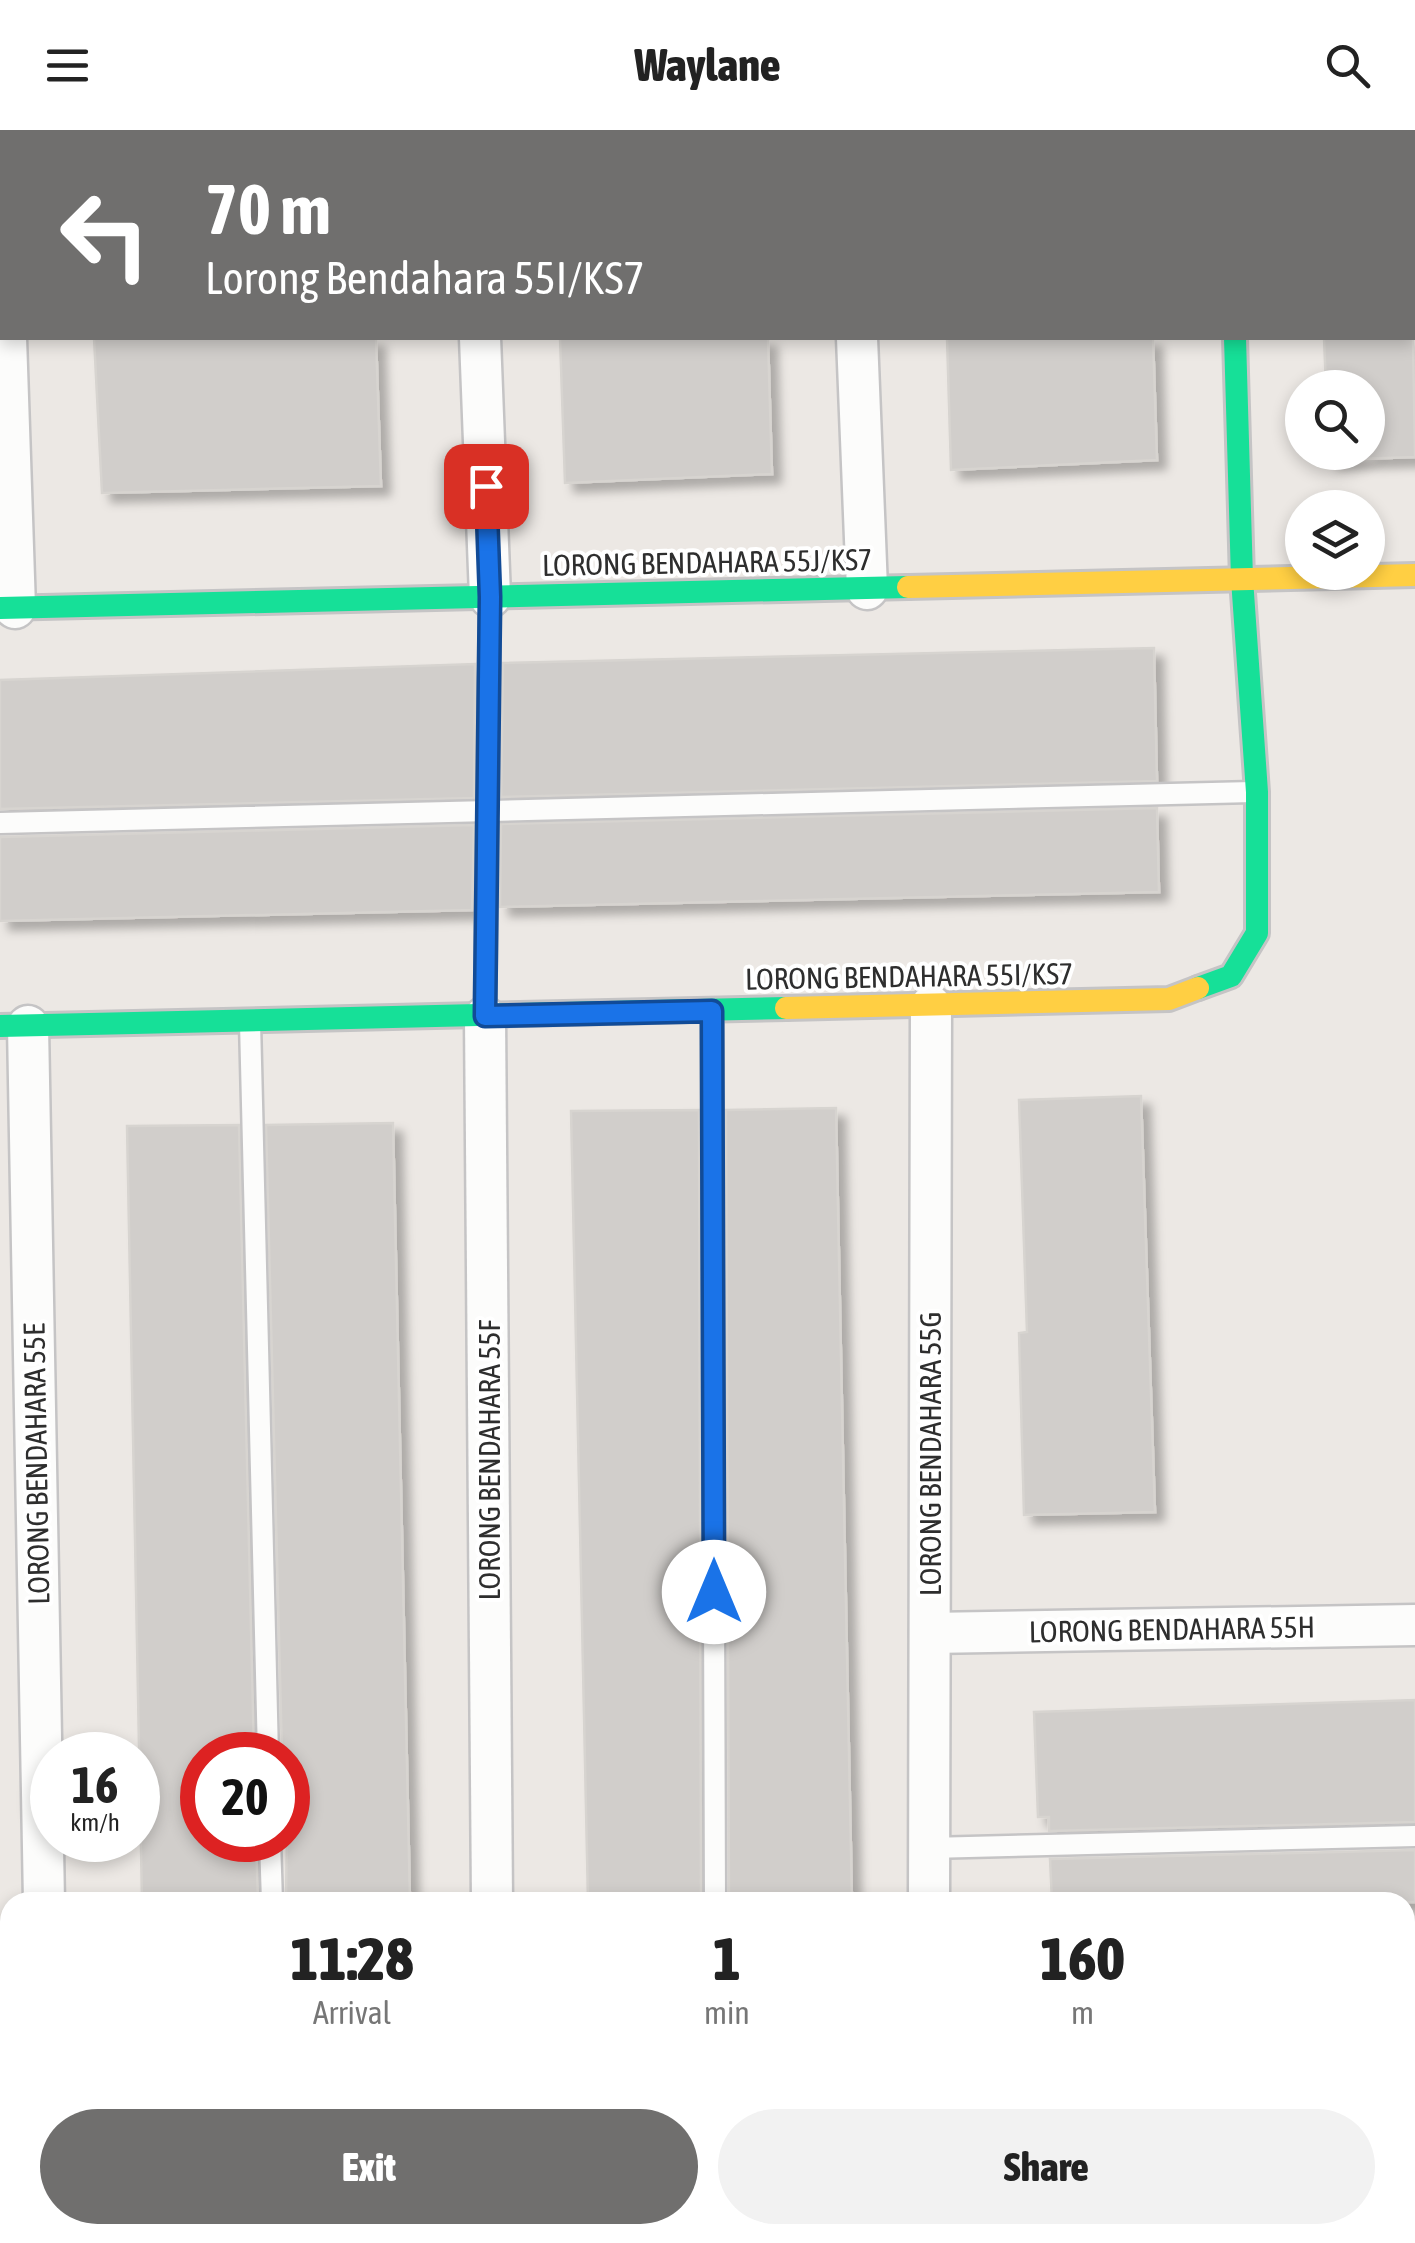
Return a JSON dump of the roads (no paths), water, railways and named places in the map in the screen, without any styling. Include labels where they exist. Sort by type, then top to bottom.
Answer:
[{"type":"street","points":[[6,340],[7,608]]},
{"type":"street","points":[[480,340],[490,597]]},
{"type":"street","points":[[857,340],[866,588]]},
{"type":"street","name":"LORONG BENDAHARA 55I/KS7","points":[[14,1026],[1169,999],[1232,976],[1258,933],[1257,792],[1242,580],[1235,340]]},
{"type":"street","name":"LORONG BENDAHARA 55J/KS7","points":[[7,608],[1415,576]]},
{"type":"street","name":"LORONG BENDAHARA 55G","points":[[929,1892],[931,1006]]},
{"type":"street","name":"LORONG BENDAHARA 55F","points":[[485,1016],[492,1892]]},
{"type":"street","name":"LORONG BENDAHARA 55E","points":[[14,1026],[44,1892]]},
{"type":"street","name":"LORONG BENDAHARA 55H","points":[[930,1633],[1415,1625]]},
{"type":"lane","points":[[485,1016],[490,597]]},
{"type":"lane","points":[[0,822],[1257,792]]},
{"type":"lane","points":[[712,1011],[715,1892]]},
{"type":"lane","points":[[250,1021],[267,1732]]},
{"type":"lane","points":[[930,1848],[1415,1836]]},
{"type":"lane","points":[[271,1862],[272,1892]]}]
